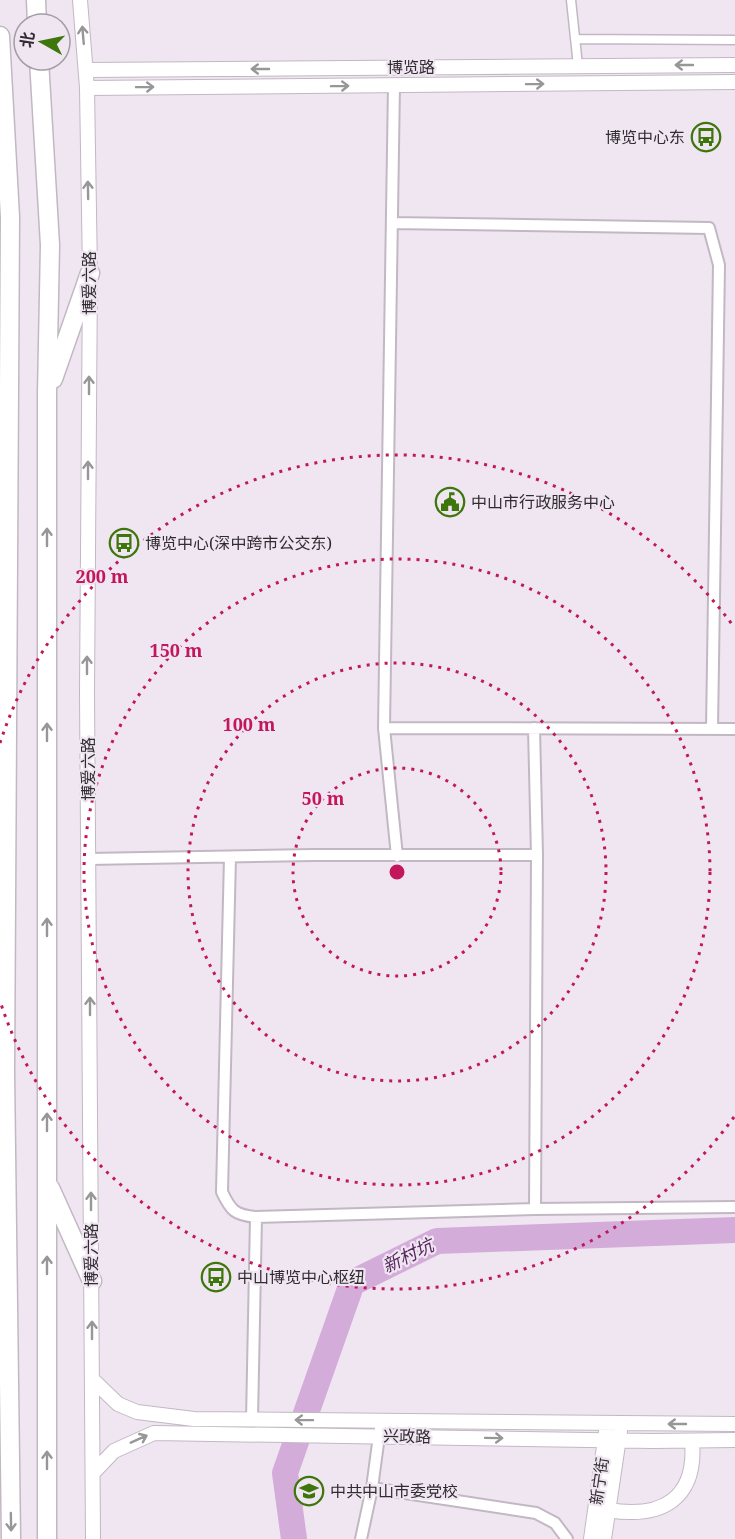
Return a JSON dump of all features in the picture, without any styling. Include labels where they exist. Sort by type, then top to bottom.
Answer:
[{"type":"highway","points":[[0,36],[10,217],[2,1065],[11,1539]]},
{"type":"highway","points":[[40,72],[50,245],[47,394],[47,1539]]},
{"type":"highway","points":[[47,394],[90,273]]},
{"type":"highway","points":[[47,1181],[92,1281]]},
{"type":"street","name":"博爱六路","points":[[80,0],[87,88],[90,273],[87,693],[93,1539]]},
{"type":"street","points":[[571,0],[578,66]]},
{"type":"street","points":[[575,39],[735,40]]},
{"type":"street","name":"博览路","points":[[86,70],[735,65]]},
{"type":"street","name":"博览路","points":[[87,88],[735,82]]},
{"type":"street","points":[[394,85],[384,728],[397,856]]},
{"type":"street","points":[[392,223],[709,228],[719,265],[712,729]]},
{"type":"street","points":[[384,728],[732,729]]},
{"type":"street","points":[[534,728],[537,855],[536,1209]]},
{"type":"street","points":[[88,859],[313,855],[537,855]]},
{"type":"street","points":[[230,857],[222,1192],[228,1206],[239,1215],[256,1217],[536,1209],[735,1207]]},
{"type":"street","points":[[252,1420],[256,1217]]},
{"type":"street","name":"兴政路","points":[[92,1378],[118,1404],[137,1412],[194,1419],[735,1424]]},
{"type":"street","points":[[361,1539],[372,1488],[381,1421]]},
{"type":"street","name":"新宁街","points":[[591,1539],[614,1424]]},
{"type":"street","name":"兴政路","points":[[93,1473],[114,1451],[154,1433],[735,1440]]},
{"type":"street","points":[[604,1539],[612,1440]]},
{"type":"street","points":[[608,1510],[630,1514],[654,1510],[671,1501],[686,1486],[694,1461],[692,1441]]},
{"type":"street","points":[[372,1488],[536,1513],[555,1523],[567,1539]]},
{"type":"waterway","name":"新村坑","points":[[294,1539],[285,1473],[352,1283],[437,1241],[735,1230]]},
{"type":"place","name":"博览中心东","points":[[706,137]]},
{"type":"place","name":"中山市行政服务中心","points":[[450,502]]},
{"type":"place","name":"博览中心(深中跨市公交东)","points":[[124,543]]},
{"type":"place","name":"中山博览中心枢纽","points":[[216,1277]]},
{"type":"place","name":"中共中山市委党校","points":[[309,1491]]}]
